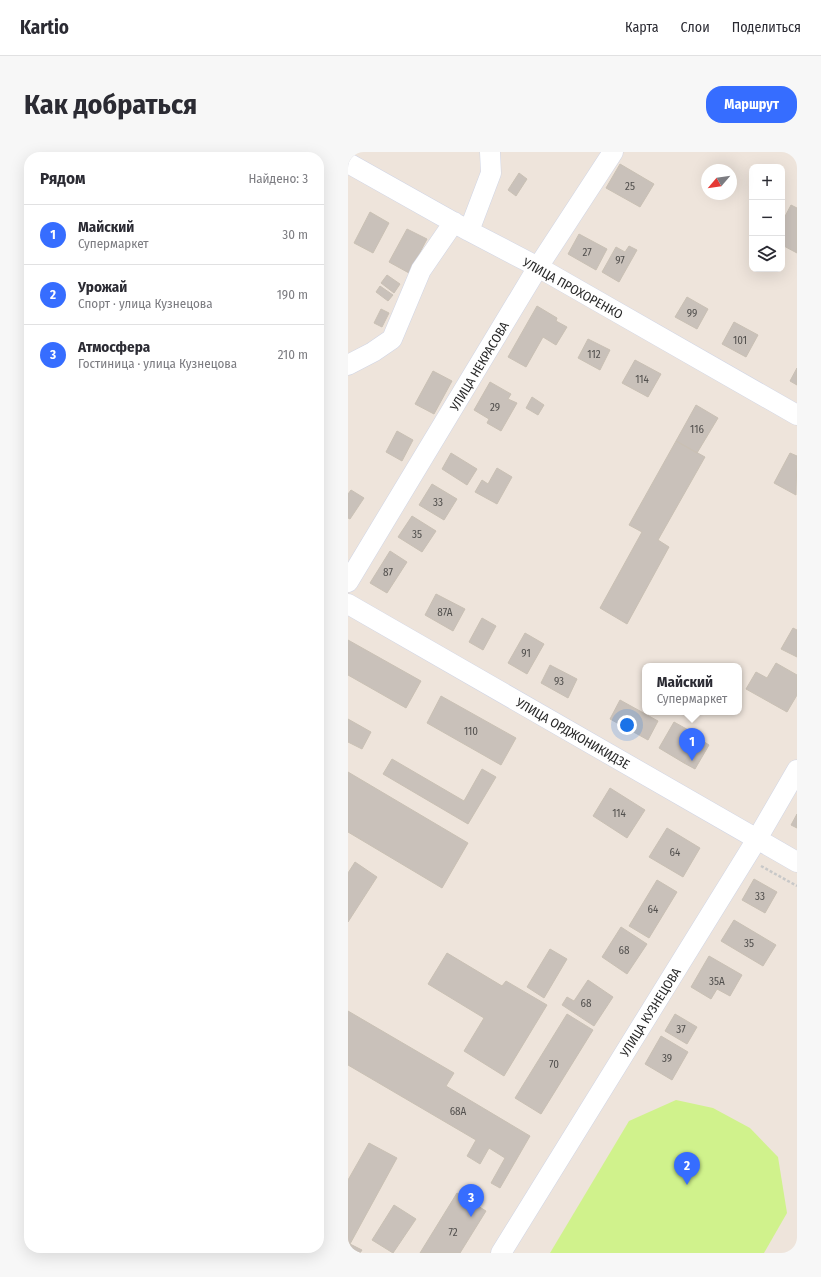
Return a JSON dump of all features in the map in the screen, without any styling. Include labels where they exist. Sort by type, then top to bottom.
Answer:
[{"type":"street","points":[[348,365],[373,352],[392,339],[421,270],[462,226],[491,173],[490,152]]},
{"type":"street","name":"УЛИЦА НЕКРАСОВА","points":[[348,582],[538,267],[613,152]]},
{"type":"street","name":"УЛИЦА ПРОХОРЕНКО","points":[[348,163],[538,267],[797,415]]},
{"type":"street","name":"УЛИЦА ОРДЖОНИКИДЗЕ","points":[[348,604],[797,862]]},
{"type":"street","name":"УЛИЦА КУЗНЕЦОВА","points":[[501,1253],[757,839],[797,770]]},
{"type":"path","points":[[758,863],[797,886]]},
{"type":"green space","points":[[676,1100],[713,1108],[750,1128],[778,1157],[787,1213],[764,1253],[550,1253],[629,1121]]},
{"type":"building","points":[[620,164],[654,184],[640,207],[606,188]]},
{"type":"building","points":[[519,173],[527,179],[516,196],[508,190]]},
{"type":"building","points":[[791,205],[797,208],[797,253],[785,247],[785,216]]},
{"type":"building","points":[[370,212],[389,223],[373,253],[354,243]]},
{"type":"building","points":[[407,229],[427,239],[409,273],[389,262]]},
{"type":"building","points":[[579,234],[607,249],[596,270],[568,254]]},
{"type":"building","points":[[629,246],[637,250],[619,282],[602,272],[616,247],[625,252]]},
{"type":"building","points":[[387,275],[400,284],[394,293],[381,283]]},
{"type":"building","points":[[380,286],[393,295],[388,301],[376,292]]},
{"type":"building","points":[[687,297],[708,309],[697,329],[675,317]]},
{"type":"building","points":[[537,306],[557,318],[556,321],[567,327],[556,345],[543,337],[526,367],[508,357]]},
{"type":"building","points":[[381,309],[389,313],[382,327],[374,323]]},
{"type":"building","points":[[734,322],[758,335],[746,357],[722,344]]},
{"type":"building","points":[[588,339],[610,350],[600,370],[578,358]]},
{"type":"building","points":[[635,360],[661,374],[648,397],[622,383]]},
{"type":"building","points":[[797,368],[797,385],[790,381]]},
{"type":"building","points":[[433,371],[452,381],[434,414],[415,404]]},
{"type":"building","points":[[490,382],[511,394],[508,399],[517,403],[501,431],[487,423],[489,419],[474,410]]},
{"type":"building","points":[[532,397],[544,405],[538,415],[526,408]]},
{"type":"building","points":[[696,405],[718,418],[697,453],[676,441]]},
{"type":"building","points":[[397,431],[413,440],[402,461],[386,452]]},
{"type":"building","points":[[676,441],[705,457],[658,540],[669,547],[627,624],[600,608],[642,532],[629,525]]},
{"type":"building","points":[[451,453],[477,469],[467,485],[442,469]]},
{"type":"building","points":[[790,453],[797,456],[796,495],[774,483]]},
{"type":"building","points":[[497,468],[512,477],[497,504],[475,492],[482,480],[488,484]]},
{"type":"building","points":[[432,484],[457,499],[444,520],[419,505]]},
{"type":"building","points":[[351,490],[364,498],[350,519],[348,518],[348,494]]},
{"type":"building","points":[[412,516],[436,531],[422,552],[398,537]]},
{"type":"building","points":[[390,551],[407,562],[387,593],[370,583]]},
{"type":"building","points":[[436,594],[465,609],[453,631],[425,615]]},
{"type":"building","points":[[482,618],[496,626],[483,650],[469,642]]},
{"type":"building","points":[[793,628],[797,630],[797,657],[781,649]]},
{"type":"building","points":[[525,633],[544,644],[527,674],[508,663]]},
{"type":"building","points":[[348,640],[421,681],[406,708],[348,675]]},
{"type":"building","points":[[776,663],[797,675],[797,695],[787,712],[746,689],[756,672],[767,678]]},
{"type":"building","points":[[550,665],[577,679],[568,698],[541,683]]},
{"type":"building","points":[[441,696],[516,738],[501,765],[427,723]]},
{"type":"building","points":[[620,700],[642,712],[642,715],[647,715],[658,721],[648,740],[610,719]]},
{"type":"building","points":[[348,719],[371,732],[362,749],[348,742]]},
{"type":"building","points":[[674,722],[699,736],[684,763],[659,748]]},
{"type":"building","points":[[698,738],[709,745],[695,769],[684,763]]},
{"type":"building","points":[[392,759],[464,801],[482,769],[496,777],[468,824],[383,774]]},
{"type":"building","points":[[348,772],[468,843],[442,888],[348,832]]},
{"type":"building","points":[[610,788],[645,810],[627,838],[593,816]]},
{"type":"building","points":[[797,814],[797,828],[791,825]]},
{"type":"building","points":[[667,828],[700,848],[683,877],[649,857]]},
{"type":"building","points":[[355,862],[377,877],[348,922],[348,873]]},
{"type":"building","points":[[754,879],[777,892],[765,913],[742,900]]},
{"type":"building","points":[[657,880],[677,892],[649,938],[629,926]]},
{"type":"building","points":[[734,920],[776,945],[763,966],[721,941]]},
{"type":"building","points":[[621,927],[647,944],[627,974],[602,957]]},
{"type":"building","points":[[550,949],[567,959],[544,998],[527,987]]},
{"type":"building","points":[[447,953],[502,986],[506,981],[547,1005],[504,1076],[464,1051],[484,1018],[428,984]]},
{"type":"building","points":[[709,956],[742,975],[730,996],[717,989],[711,999],[691,987]]},
{"type":"building","points":[[588,980],[613,997],[594,1026],[562,1005],[567,997],[574,1001]]},
{"type":"building","points":[[348,1011],[454,1073],[446,1086],[530,1136],[500,1188],[491,1183],[505,1158],[489,1148],[480,1164],[467,1156],[476,1140],[348,1065]]},
{"type":"building","points":[[567,1014],[593,1030],[541,1114],[515,1098]]},
{"type":"building","points":[[675,1014],[697,1027],[687,1044],[665,1031]]},
{"type":"building","points":[[661,1036],[688,1052],[672,1080],[645,1064]]},
{"type":"building","points":[[369,1143],[397,1158],[350,1244],[362,1250],[360,1253],[348,1253],[348,1180]]},
{"type":"building","points":[[457,1193],[486,1211],[460,1253],[420,1253]]},
{"type":"building","points":[[394,1205],[416,1219],[393,1253],[372,1240]]},
{"type":"place","name":"Майский","points":[[692,761]]},
{"type":"place","name":"Урожай","points":[[687,1185]]},
{"type":"place","name":"Атмосфера","points":[[471,1217]]}]
